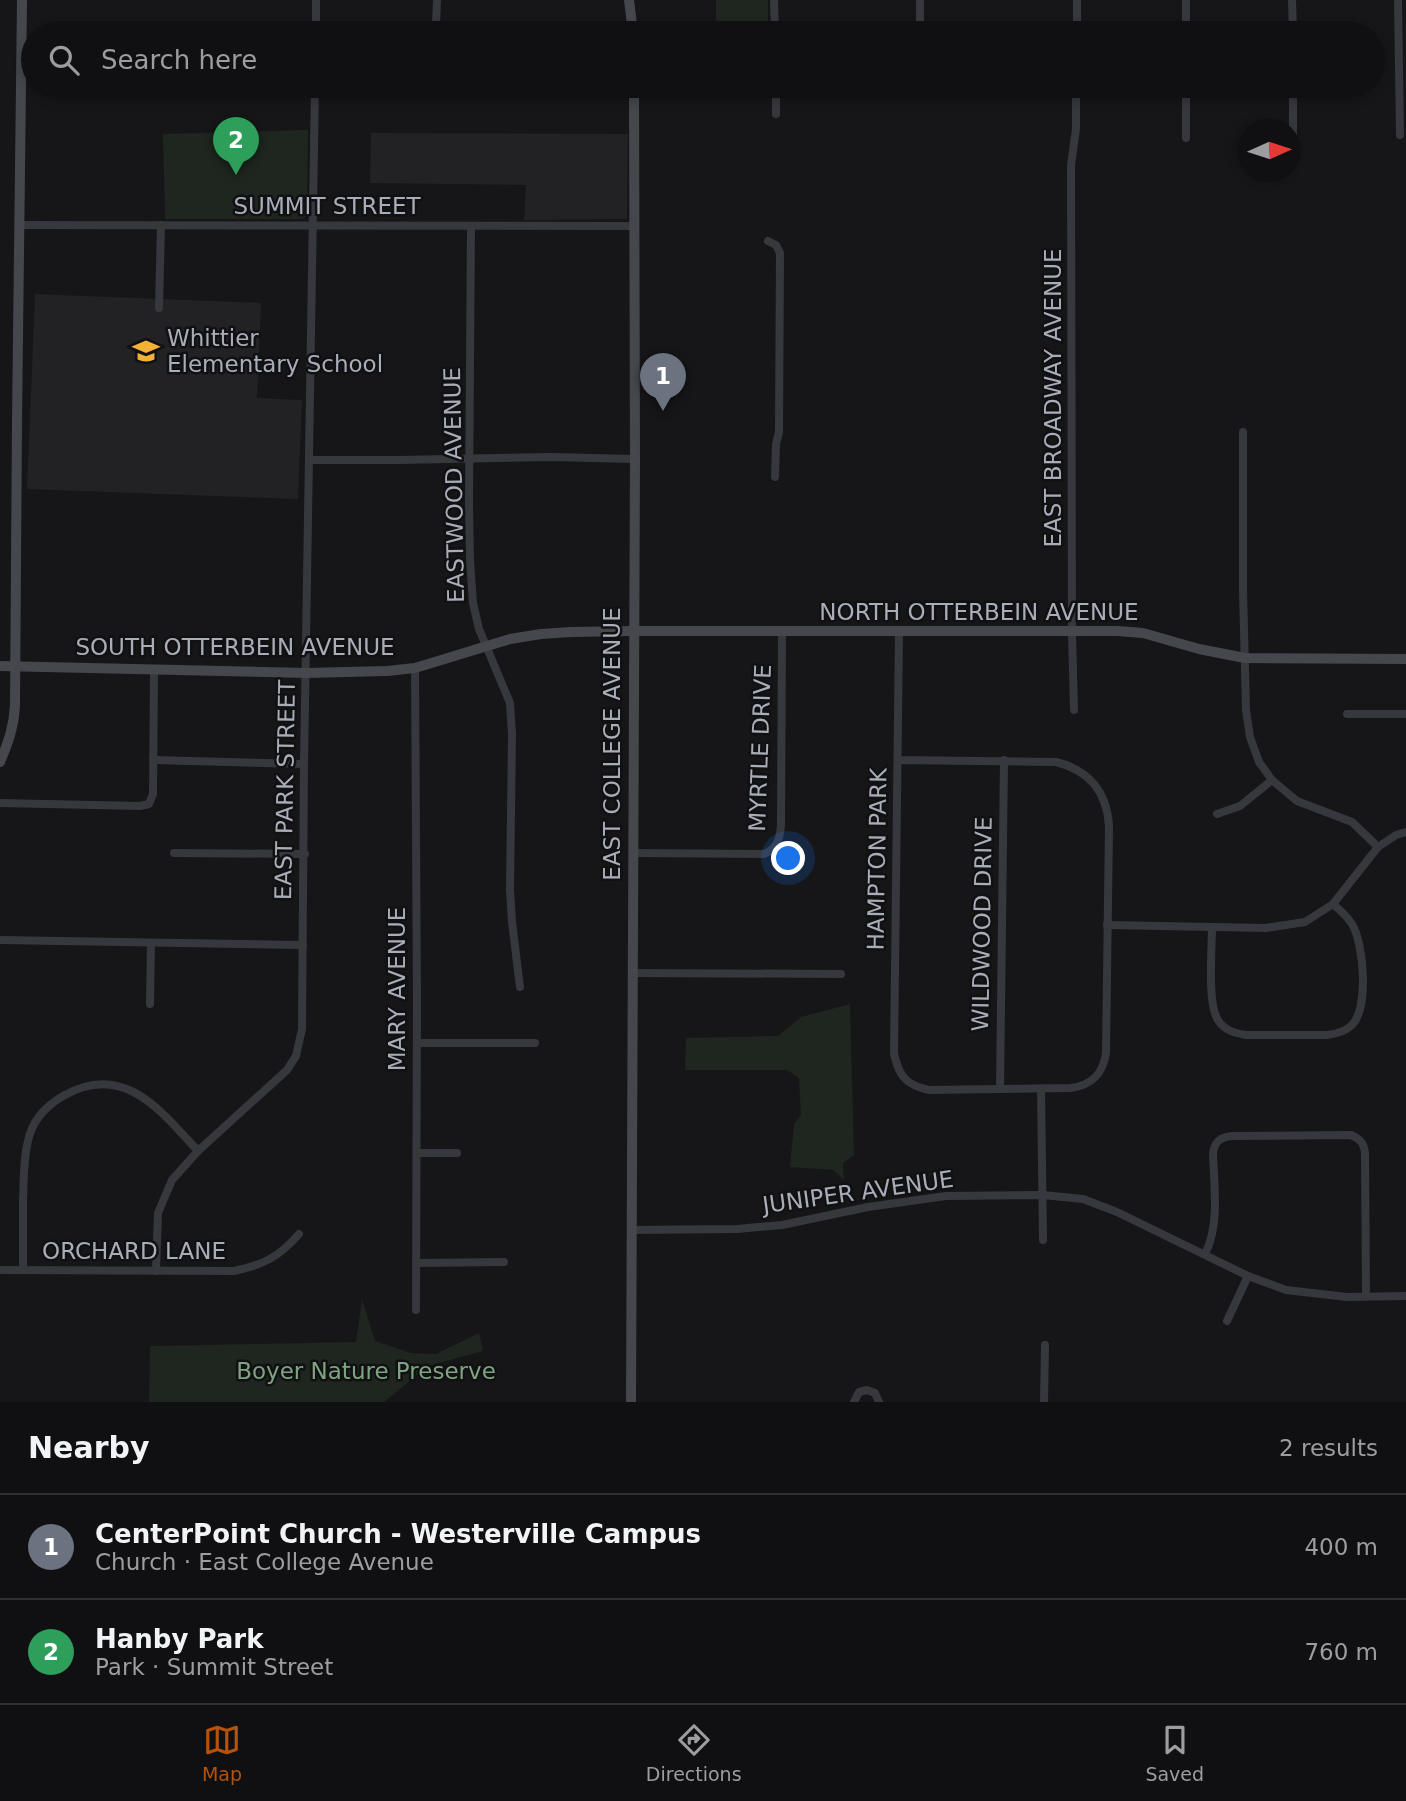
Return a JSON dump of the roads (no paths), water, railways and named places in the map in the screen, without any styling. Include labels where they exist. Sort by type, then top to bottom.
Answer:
[{"type":"street","points":[[22,0],[22,21]]},
{"type":"street","points":[[316,0],[316,21]]},
{"type":"street","points":[[436,0],[436,21]]},
{"type":"street","points":[[629,0],[632,21]]},
{"type":"street","points":[[774,0],[775,21]]},
{"type":"street","points":[[920,0],[920,21]]},
{"type":"street","points":[[1077,0],[1077,21]]},
{"type":"street","points":[[1186,0],[1186,21]]},
{"type":"street","points":[[1292,0],[1293,21]]},
{"type":"street","points":[[1398,0],[1400,135]]},
{"type":"street","points":[[0,762],[15,720],[21,75]]},
{"type":"street","name":"EAST PARK STREET","points":[[156,1271],[158,1213],[172,1180],[198,1151],[287,1070],[296,1056],[302,1029],[315,98]]},
{"type":"street","name":"EAST COLLEGE AVENUE","points":[[631,1402],[634,98]]},
{"type":"street","points":[[776,98],[776,114]]},
{"type":"street","name":"EAST BROADWAY AVENUE","points":[[1074,710],[1072,165],[1076,98]]},
{"type":"street","points":[[1186,98],[1186,138]]},
{"type":"street","points":[[1293,98],[1293,119]]},
{"type":"street","name":"SUMMIT STREET","points":[[19,225],[635,226]]},
{"type":"street","points":[[159,308],[161,225]]},
{"type":"street","name":"EASTWOOD AVENUE","points":[[471,226],[470,560],[479,629],[510,703],[510,890],[520,987]]},
{"type":"street","points":[[768,241],[776,245],[780,253],[779,432],[775,477]]},
{"type":"street","points":[[1243,432],[1246,710],[1250,737],[1259,762],[1272,780],[1297,801],[1352,822],[1378,847]]},
{"type":"street","points":[[309,460],[551,457],[635,459]]},
{"type":"street","name":"NORTH OTTERBEIN AVENUE","points":[[633,631],[1118,631],[1143,633],[1199,649],[1245,658],[1406,659]]},
{"type":"street","name":"SOUTH OTTERBEIN AVENUE","points":[[0,666],[306,673],[387,671],[415,667],[510,639],[570,632],[633,631]]},
{"type":"street","name":"MYRTLE DRIVE","points":[[633,853],[764,854],[775,847],[781,834],[782,632]]},
{"type":"street","name":"HAMPTON PARK","points":[[899,632],[894,1054],[898,1070],[907,1082],[918,1087],[929,1090],[1000,1089]]},
{"type":"street","name":"MARY AVENUE","points":[[415,667],[416,1310]]},
{"type":"street","points":[[0,803],[149,804],[153,794],[154,670]]},
{"type":"street","points":[[1347,714],[1406,714]]},
{"type":"street","points":[[153,760],[304,764]]},
{"type":"street","points":[[898,760],[1056,762],[1083,772],[1099,790],[1105,802],[1108,816],[1106,1054],[1102,1070],[1092,1081],[1076,1087],[1000,1089]]},
{"type":"street","name":"WILDWOOD DRIVE","points":[[1000,1089],[1004,760]]},
{"type":"street","points":[[1216,814],[1240,806],[1272,780]]},
{"type":"street","points":[[1107,925],[1266,928],[1305,922],[1334,904],[1378,847],[1406,832]]},
{"type":"street","points":[[174,853],[304,855]]},
{"type":"street","points":[[1212,927],[1211,997],[1214,1014],[1224,1027],[1245,1035],[1336,1034],[1352,1025],[1361,1009],[1362,960],[1358,936],[1352,924],[1334,904]]},
{"type":"street","points":[[0,940],[303,945]]},
{"type":"street","points":[[150,1004],[151,943]]},
{"type":"street","points":[[632,973],[841,974]]},
{"type":"street","points":[[417,1043],[535,1043]]},
{"type":"street","points":[[23,1270],[24,1158],[28,1137],[36,1120],[54,1101],[77,1089],[104,1084],[132,1090],[165,1115],[198,1151]]},
{"type":"street","points":[[1041,1089],[1043,1240]]},
{"type":"street","points":[[1205,1254],[1211,1243],[1214,1217],[1213,1154],[1218,1140],[1233,1136],[1351,1135],[1359,1138],[1365,1153],[1366,1296]]},
{"type":"street","points":[[416,1153],[457,1153]]},
{"type":"street","name":"JUNIPER AVENUE","points":[[632,1230],[737,1229],[782,1225],[868,1207],[946,1196],[1043,1195],[1083,1199],[1117,1212],[1248,1276],[1286,1290],[1348,1297],[1406,1296]]},
{"type":"street","name":"ORCHARD LANE","points":[[0,1270],[234,1271],[274,1258],[299,1234]]},
{"type":"street","points":[[416,1264],[504,1262]]},
{"type":"street","points":[[1227,1321],[1248,1276]]},
{"type":"street","points":[[1044,1402],[1045,1345]]},
{"type":"street","points":[[854,1402],[859,1392],[867,1390],[875,1393],[879,1402]]},
{"type":"place","name":"Hanby Park","points":[[236,175]]},
{"type":"place","name":"Whittier Elementary School","points":[[146,351]]},
{"type":"place","name":"CenterPoint Church - Westerville Campus","points":[[663,411]]},
{"type":"park label","name":"Boyer Nature Preserve","points":[[366,1371]]}]
